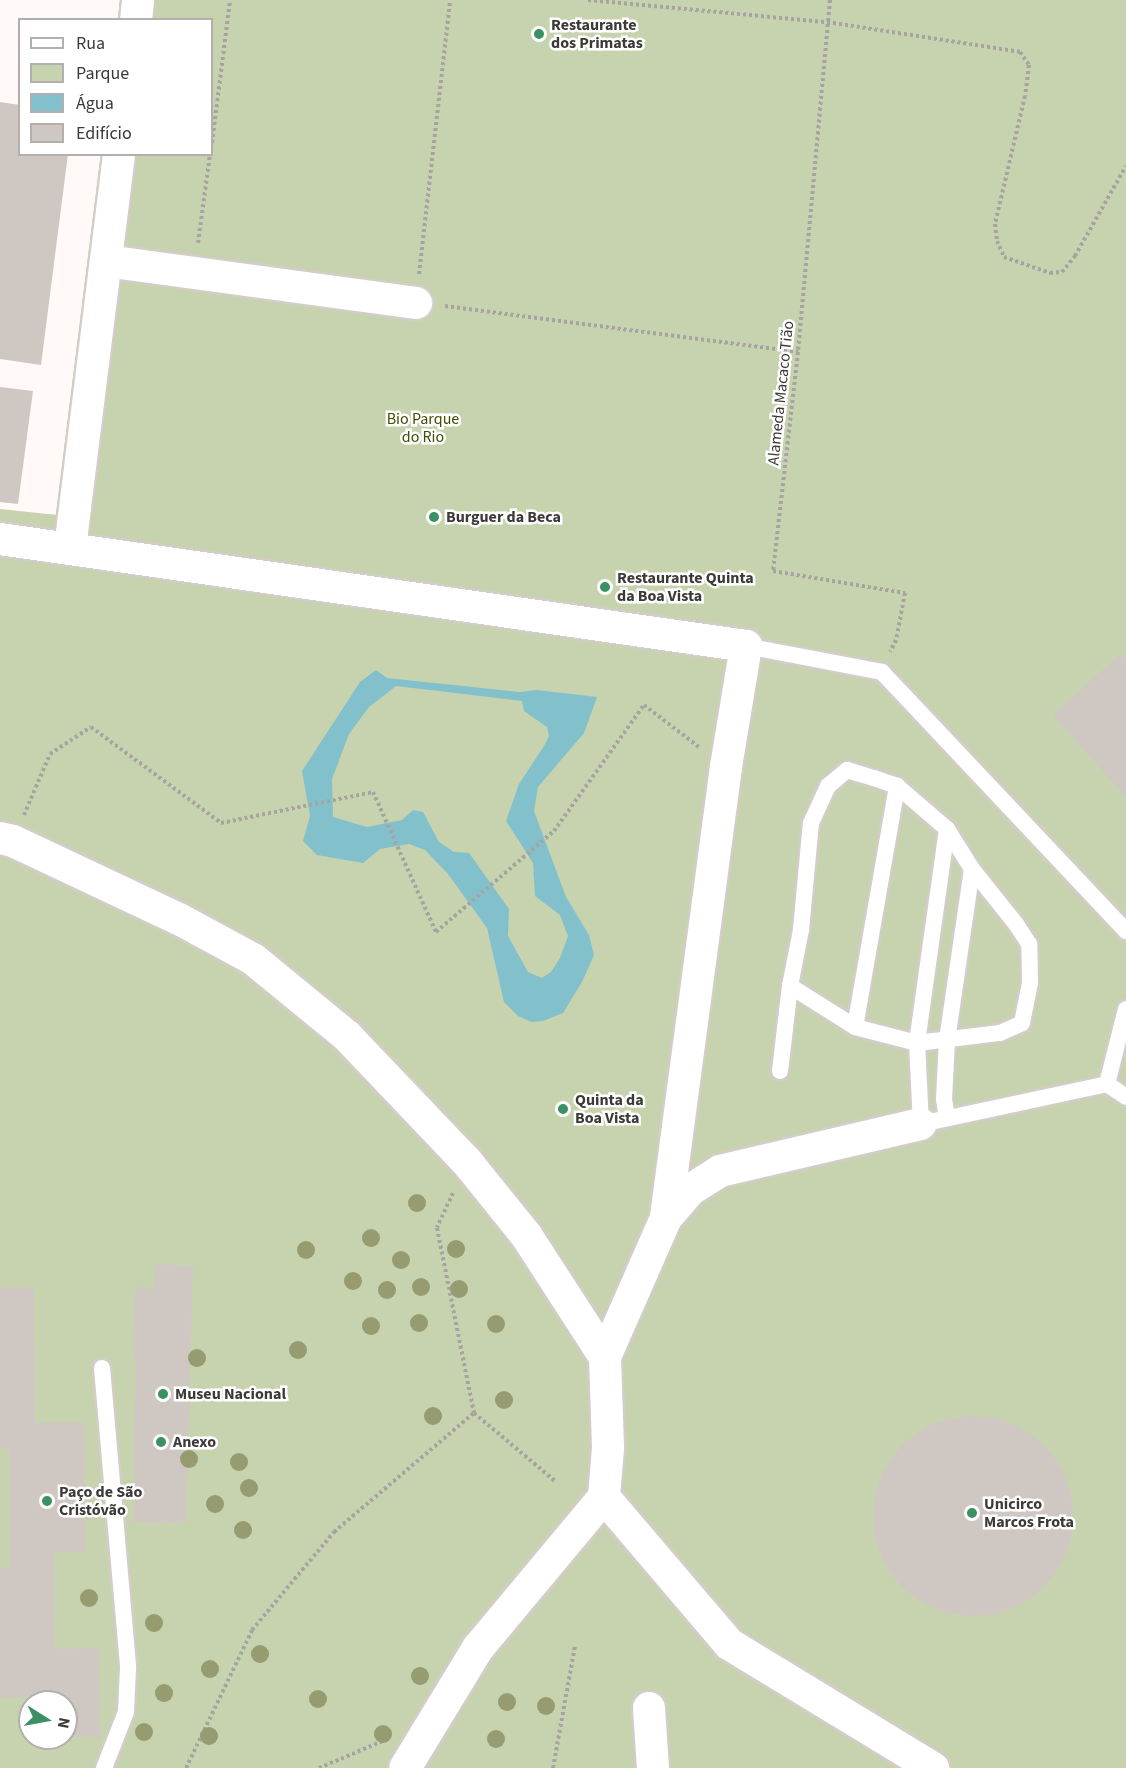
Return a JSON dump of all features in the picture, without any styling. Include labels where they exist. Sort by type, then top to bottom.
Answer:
[{"type":"street","points":[[136,18],[138,0]]},
{"type":"street","points":[[69,548],[119,156]]},
{"type":"street","points":[[106,261],[416,303]]},
{"type":"street","points":[[0,539],[746,646],[726,767],[666,1218],[605,1357],[608,1448],[604,1497],[478,1647],[405,1768]]},
{"type":"street","points":[[6,839],[179,919],[253,958],[347,1036],[467,1162],[526,1235],[605,1357]]},
{"type":"street","points":[[666,1218],[690,1190],[720,1171],[934,1121]]},
{"type":"street","points":[[604,1497],[729,1644],[933,1768]]},
{"type":"street","points":[[649,1708],[653,1768]]},
{"type":"lane","points":[[746,646],[882,672],[1126,931]]},
{"type":"lane","points":[[780,1071],[790,986],[801,930],[811,823],[828,786],[847,771],[897,786],[947,829],[972,869],[1029,944],[1030,983],[1023,1023],[1000,1033],[917,1043],[855,1027],[790,986]]},
{"type":"lane","points":[[855,1027],[897,786]]},
{"type":"lane","points":[[934,1121],[917,1043],[947,829]]},
{"type":"lane","points":[[934,1121],[945,1099],[947,1040],[972,869]]},
{"type":"lane","points":[[1107,1084],[1126,1009]]},
{"type":"lane","points":[[934,1121],[1107,1084],[1126,1097]]},
{"type":"lane","points":[[102,1368],[128,1668],[126,1712],[104,1768]]},
{"type":"path","points":[[213,135],[230,0]]},
{"type":"path","points":[[450,0],[416,303],[798,352]]},
{"type":"path","points":[[588,0],[827,22],[1020,52],[1029,65],[1025,96],[995,224],[997,241],[1004,257],[1050,273],[1062,272],[1076,256],[1126,166]]},
{"type":"path","name":"Alameda Macaco Tião","points":[[830,0],[798,352],[773,571],[905,593],[896,640],[882,672]]},
{"type":"path","points":[[194,274],[210,156]]},
{"type":"path","points":[[6,839],[50,754],[91,727],[221,823],[374,792],[436,932],[554,831],[644,705],[726,767]]},
{"type":"path","points":[[467,1162],[437,1228],[474,1413],[555,1481]]},
{"type":"path","points":[[186,1768],[252,1630],[334,1532],[474,1413]]},
{"type":"path","points":[[552,1768],[575,1646]]},
{"type":"path","points":[[319,1768],[390,1738]]},
{"type":"green space","name":"Quinta da Boa Vista","points":[[125,0],[1126,0],[1126,1768],[0,1768],[0,509],[67,516],[106,156],[213,156],[213,18],[122,18]]},
{"type":"water","points":[[376,670],[387,678],[519,692],[537,690],[597,697],[584,733],[538,787],[534,811],[566,897],[589,935],[594,955],[582,982],[563,1013],[543,1021],[531,1022],[518,1016],[504,1002],[487,928],[448,874],[425,850],[409,844],[380,849],[363,863],[317,855],[303,841],[310,816],[302,771],[360,682]],"holes":[[[396,686],[522,701],[524,711],[547,727],[549,736],[519,784],[506,821],[533,863],[535,896],[560,915],[568,936],[560,958],[551,972],[542,978],[528,972],[508,936],[509,909],[469,853],[454,852],[439,842],[423,812],[413,810],[402,820],[367,827],[333,817],[332,779],[349,734],[369,707]]]},
{"type":"building","points":[[0,102],[18,105],[18,156],[68,156],[41,365],[0,359]]},
{"type":"building","points":[[0,387],[33,391],[18,504],[0,502]]},
{"type":"building","points":[[1121,653],[1126,658],[1126,797],[1053,715]]},
{"type":"building","name":"Anexo","points":[[156,1264],[193,1266],[186,1523],[133,1522],[136,1361],[132,1344],[136,1287],[154,1288]]},
{"type":"building","name":"Paço de São Cristóvão","points":[[0,1287],[34,1287],[35,1423],[84,1422],[85,1552],[54,1552],[55,1649],[99,1648],[100,1737],[78,1737],[78,1690],[18,1690],[18,1698],[0,1698],[0,1567],[10,1567],[9,1449],[0,1449]]},
{"type":"building","name":"Unicirco Marcos Frota","points":[[963,1416],[983,1416],[1011,1423],[1044,1445],[1066,1478],[1073,1506],[1073,1526],[1066,1554],[1044,1587],[1011,1609],[983,1616],[963,1616],[935,1609],[917,1599],[896,1580],[877,1545],[873,1526],[873,1506],[880,1478],[890,1460],[909,1439],[944,1420]]},
{"type":"place","name":"Restaurante dos Primatas","points":[[539,34]]},
{"type":"place","name":"Burguer da Beca","points":[[434,517]]},
{"type":"place","name":"Restaurante Quinta da Boa Vista","points":[[605,587]]},
{"type":"place","name":"Quinta da Boa Vista","points":[[563,1109]]},
{"type":"place","name":"Museu Nacional","points":[[163,1394]]},
{"type":"place","name":"Anexo","points":[[161,1442]]},
{"type":"place","name":"Paço de São Cristóvão","points":[[47,1501]]},
{"type":"place","name":"Unicirco Marcos Frota","points":[[972,1513]]},
{"type":"park label","name":"Bio Parque do Rio","points":[[423,428]]}]
